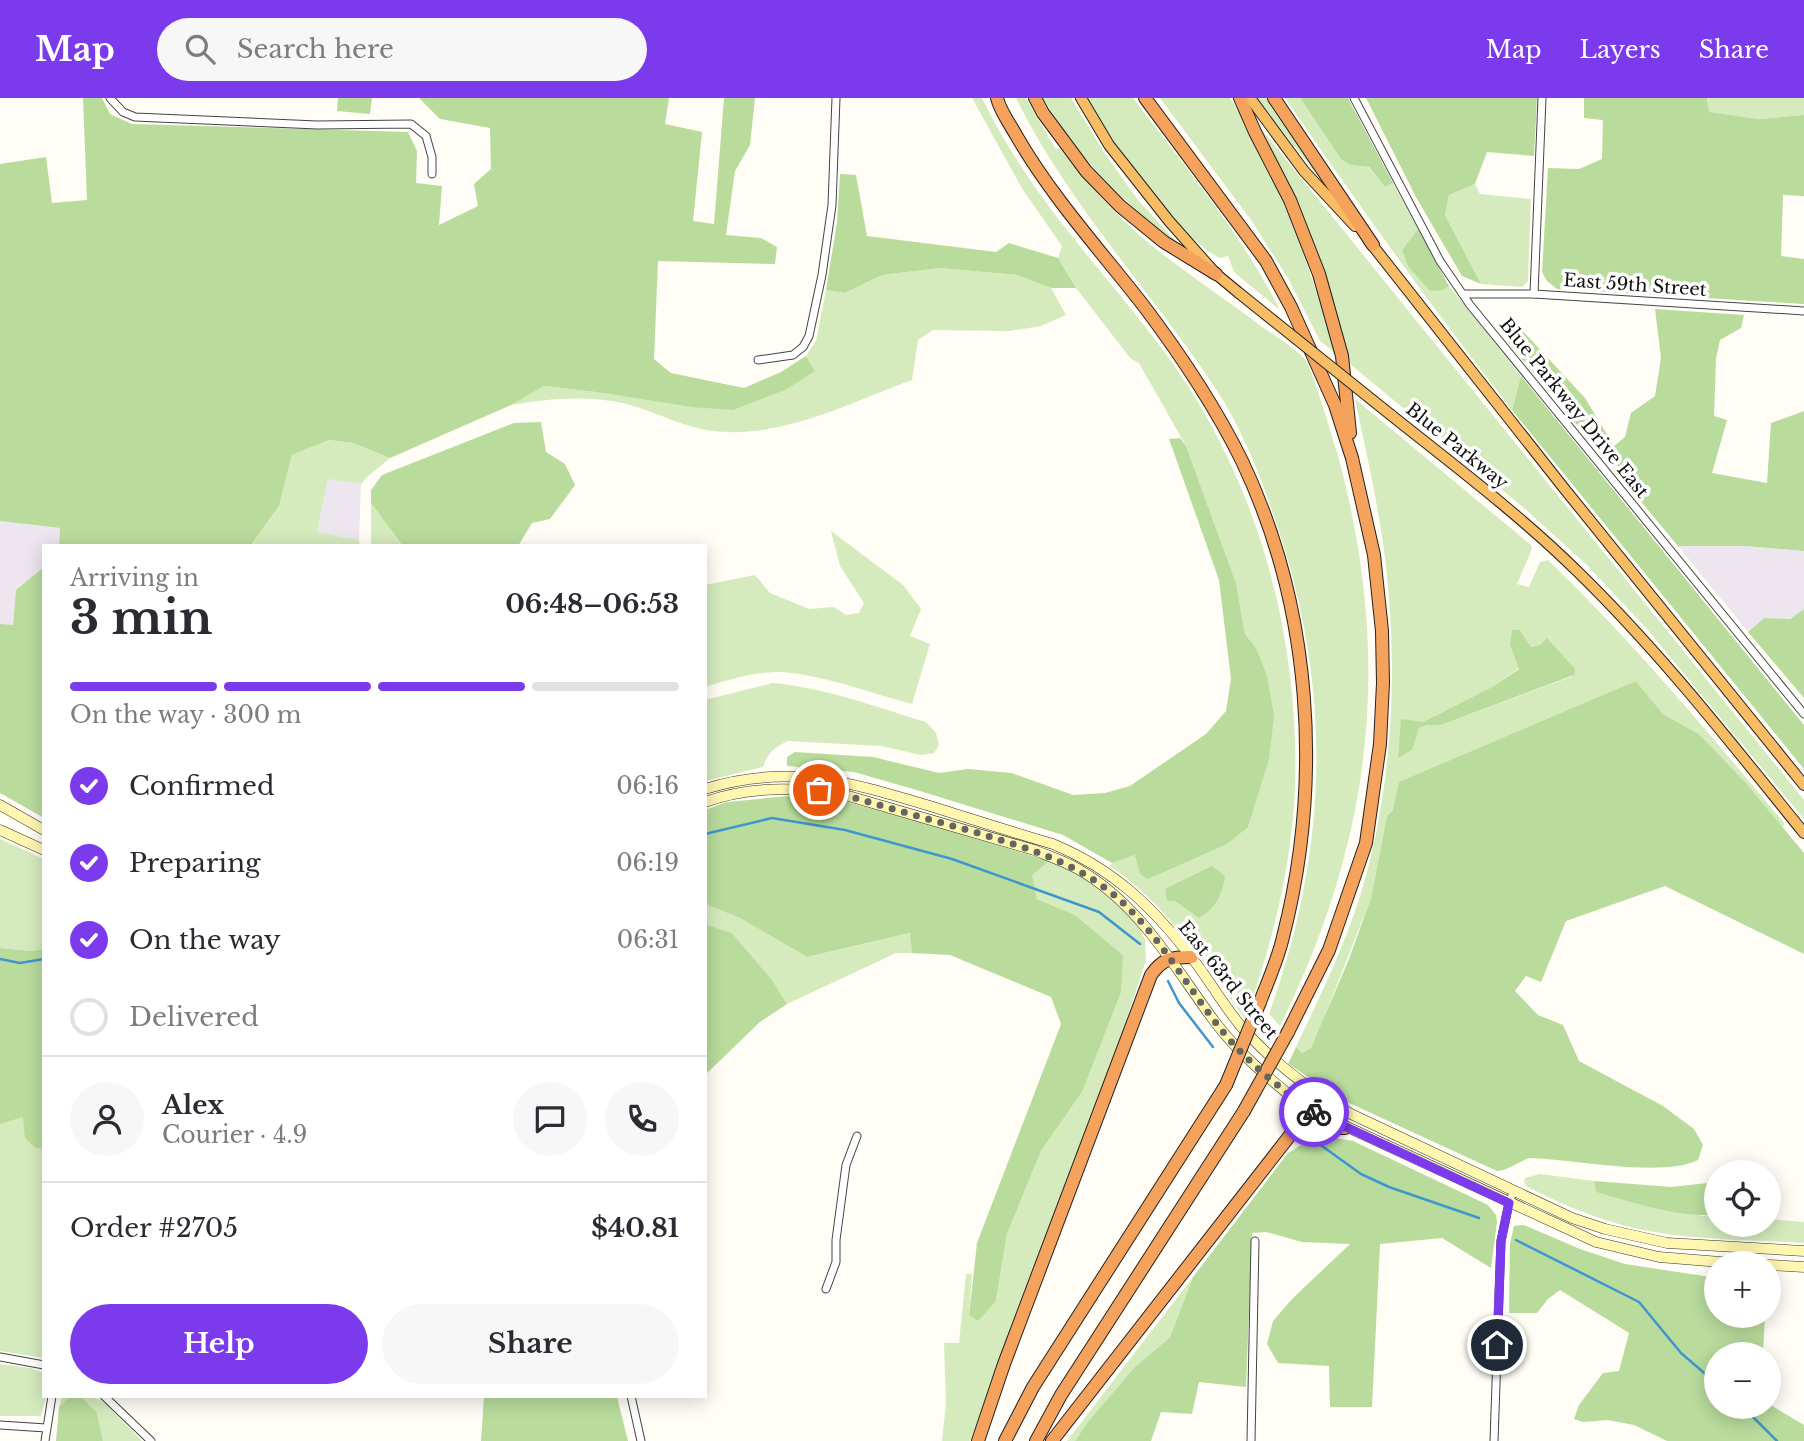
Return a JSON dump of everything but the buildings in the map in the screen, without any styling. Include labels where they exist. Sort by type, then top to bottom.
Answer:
[{"type":"highway","points":[[1035,98],[1086,171],[1120,206],[1164,242],[1216,274]]},
{"type":"highway","name":"Blue Parkway","points":[[1081,98],[1108,145],[1168,221],[1216,274],[1498,501],[1578,571],[1665,662],[1804,833]]},
{"type":"highway","points":[[1036,1441],[1061,1395],[1244,1111],[1329,950],[1366,843],[1380,744],[1382,631],[1374,555],[1352,458],[1335,405],[1291,307],[1265,261],[1145,98]]},
{"type":"highway","points":[[1240,98],[1290,200],[1319,274],[1342,356],[1352,458]]},
{"type":"highway","points":[[1250,98],[1304,171],[1373,246],[1804,785]]},
{"type":"highway","points":[[1274,98],[1373,246]]},
{"type":"highway","points":[[997,100],[1030,159],[1170,341],[1218,415],[1243,463],[1282,570],[1302,674],[1306,729],[1304,829],[1283,940],[1226,1085],[1033,1387],[1005,1441]]},
{"type":"highway","points":[[978,1441],[1004,1364],[1151,975],[1160,963],[1171,957],[1192,957]]},
{"type":"highway","points":[[1052,1441],[1290,1134],[1304,1107],[1305,1086]]},
{"type":"highway","points":[[1290,1134],[1314,1128],[1345,1128]]},
{"type":"main road","name":"East 63rd Street","points":[[707,788],[731,781],[764,776],[808,776],[856,783],[1053,844],[1077,854],[1122,882],[1141,899],[1192,957],[1223,1004],[1245,1031],[1274,1060],[1305,1086],[1351,1114],[1572,1218],[1639,1238],[1701,1247],[1804,1251]]},
{"type":"main road","name":"East 63rd Street","points":[[707,802],[735,794],[790,788],[819,790],[845,795],[1034,850],[1079,869],[1114,894],[1140,919],[1171,957],[1215,1023],[1232,1043],[1265,1076],[1304,1107],[1596,1242],[1669,1259],[1704,1261]]},
{"type":"main road","points":[[0,805],[42,829]]},
{"type":"main road","points":[[0,830],[42,849]]},
{"type":"main road","points":[[1781,1266],[1804,1267]]},
{"type":"street","points":[[110,98],[118,107],[135,117],[317,124],[411,124],[426,136],[432,157],[432,173]]},
{"type":"street","points":[[758,360],[793,355],[803,347],[809,336],[831,216],[836,98]]},
{"type":"street","name":"Blue Parkway Drive East","points":[[1354,98],[1440,261],[1480,319],[1804,714]]},
{"type":"street","points":[[1534,294],[1542,98]]},
{"type":"street","name":"East 59th Street","points":[[1464,295],[1534,294],[1804,311]]},
{"type":"street","points":[[826,1289],[836,1262],[836,1240],[846,1165],[857,1136]]},
{"type":"street","points":[[1494,1441],[1501,1241],[1514,1190]]},
{"type":"street","points":[[1251,1441],[1255,1241]]},
{"type":"street","points":[[0,1357],[42,1365]]},
{"type":"street","points":[[45,1441],[52,1398]]},
{"type":"street","points":[[106,1398],[150,1441]]},
{"type":"street","points":[[631,1398],[641,1441]]},
{"type":"street","points":[[0,1425],[46,1428]]},
{"type":"shaded area","points":[[328,478],[361,484],[359,540],[317,532]]},
{"type":"shaded area","points":[[0,521],[60,528],[59,544],[42,544],[42,569],[16,590],[13,626],[0,624]]},
{"type":"shaded area","points":[[1678,546],[1745,546],[1804,551],[1804,609],[1790,619],[1764,618],[1748,632]]},
{"type":"green space","points":[[83,98],[102,98],[110,114],[132,124],[408,132],[417,151],[416,183],[442,186],[439,225],[478,206],[474,184],[491,169],[490,128],[440,119],[419,98],[669,98],[665,124],[702,132],[693,221],[714,224],[724,98],[755,98],[750,145],[735,171],[726,235],[761,238],[777,247],[775,264],[658,261],[654,359],[671,373],[744,388],[781,372],[806,356],[815,371],[787,389],[733,410],[691,407],[544,386],[511,405],[390,458],[353,443],[329,440],[292,455],[279,506],[251,544],[59,544],[60,528],[0,521],[0,164],[46,157],[52,203],[87,200]]},
{"type":"green space","points":[[338,98],[372,98],[370,114],[337,111]]},
{"type":"green space","points":[[972,98],[982,98],[1042,197],[1160,346],[1193,394],[1222,446],[1246,499],[1265,555],[1280,612],[1289,670],[1295,728],[1295,787],[1290,846],[1279,905],[1264,963],[1245,1019],[1184,936],[1149,898],[1110,866],[1135,855],[1248,827],[1255,801],[1256,648],[1245,634],[1236,583],[1186,446],[1139,363],[1131,359],[1076,288],[1058,258],[1062,246],[1023,190]]},
{"type":"green space","points":[[1016,98],[1026,98],[1055,148],[1060,149],[1103,199],[1138,234],[1304,358],[1317,387],[1337,452],[1354,528],[1365,601],[1368,673],[1365,744],[1354,814],[1336,885],[1312,955],[1280,1026],[1269,1014],[1289,953],[1303,892],[1312,832],[1316,772],[1315,711],[1308,651],[1296,590],[1266,492],[1252,456],[1226,405],[1191,353],[1085,211],[1037,137]]},
{"type":"green space","points":[[1043,98],[1071,98],[1105,154],[1138,200],[1183,249],[1143,216],[1088,161]]},
{"type":"green space","points":[[1087,98],[1133,98],[1230,227],[1280,310],[1234,272],[1228,256],[1220,258],[1184,230],[1128,162]]},
{"type":"green space","points":[[1160,98],[1230,98],[1264,159],[1291,221],[1334,352],[1320,341],[1288,278],[1251,220]]},
{"type":"green space","points":[[1256,98],[1267,98],[1343,207]]},
{"type":"green space","points":[[1285,98],[1300,98],[1341,159],[1350,165],[1368,167],[1385,187],[1393,183],[1418,229],[1402,250],[1443,290],[1449,286],[1521,376],[1512,410],[1396,256]]},
{"type":"green space","points":[[1300,98],[1348,98],[1393,183],[1385,187],[1369,167],[1350,165],[1341,159]]},
{"type":"green space","points":[[1366,98],[1537,98],[1534,156],[1487,152],[1475,184],[1449,195],[1445,215],[1481,284],[1462,276],[1417,199]]},
{"type":"green space","points":[[1584,98],[1707,98],[1709,112],[1759,119],[1804,115],[1804,196],[1783,195],[1781,256],[1804,259],[1804,304],[1557,289],[1547,281],[1542,272],[1548,168],[1579,169],[1602,159],[1603,120],[1584,118]]},
{"type":"green space","points":[[1707,98],[1804,98],[1804,115],[1759,119],[1708,112]]},
{"type":"green space","points":[[1263,131],[1804,800],[1804,819],[1647,629],[1588,566],[1524,508],[1350,364],[1335,311],[1295,198]]},
{"type":"green space","points":[[840,174],[856,175],[867,236],[996,252],[1009,243],[1058,258],[1076,288],[1051,288],[1017,275],[940,268],[882,275],[845,293],[826,290],[837,222]]},
{"type":"green space","points":[[1475,184],[1480,194],[1531,199],[1528,281],[1522,287],[1481,284],[1445,215],[1449,195]]},
{"type":"green space","points":[[1418,229],[1449,286],[1443,290],[1430,291],[1408,266],[1402,250]]},
{"type":"green space","points":[[940,268],[1017,275],[1051,288],[1066,315],[1041,326],[1009,331],[933,330],[918,340],[912,380],[814,417],[764,430],[713,431],[606,400],[558,399],[511,405],[544,386],[691,407],[815,371],[806,356],[816,341],[826,290],[845,293],[882,275]]},
{"type":"green space","points":[[1655,309],[1744,315],[1741,328],[1720,340],[1716,359],[1714,416],[1727,420],[1712,473],[1767,483],[1771,423],[1804,411],[1804,551],[1745,546],[1678,546],[1507,341],[1522,330],[1585,398],[1614,446],[1625,437],[1631,413],[1655,396],[1661,358]]},
{"type":"green space","points":[[1521,376],[1804,725],[1804,769],[1512,410]]},
{"type":"green space","points":[[1355,399],[1531,545],[1532,549],[1517,584],[1529,587],[1540,562],[1548,560],[1580,591],[1699,722],[1784,823],[1783,828],[1747,784],[1699,734],[1663,714],[1636,681],[1393,810],[1387,816],[1371,898],[1320,1028],[1311,1048],[1302,1053],[1296,1047],[1344,942],[1366,876],[1381,805],[1390,732],[1392,659],[1386,563]],"holes":[[[1520,630],[1531,647],[1540,645],[1547,639],[1573,676],[1441,725],[1419,728],[1412,745],[1401,720],[1423,722],[1492,687],[1519,668],[1510,645]]]},
{"type":"green space","points":[[541,422],[546,452],[565,464],[575,485],[550,519],[532,523],[519,544],[402,544],[371,503],[371,490],[382,475],[514,423]]},
{"type":"green space","points":[[1180,438],[1186,446],[1236,583],[1245,634],[1256,648],[1267,676],[1274,716],[1269,759],[1248,827],[1227,844],[1148,879],[1140,874],[1135,855],[1112,863],[1063,835],[920,791],[854,772],[787,766],[787,757],[795,752],[873,757],[939,773],[968,769],[1012,773],[1073,795],[1105,793],[1130,786],[1206,734],[1226,711],[1231,679],[1219,580],[1169,439]]},
{"type":"green space","points":[[329,440],[353,443],[390,458],[361,484],[328,479],[317,532],[359,540],[360,544],[251,544],[279,506],[292,455]]},
{"type":"green space","points":[[371,503],[402,544],[371,544]]},
{"type":"green space","points":[[831,531],[903,585],[921,609],[910,636],[930,644],[912,704],[824,679],[789,673],[757,674],[707,686],[707,585],[755,575],[770,593],[809,609],[834,607],[846,615],[859,613],[864,603],[840,566]]},
{"type":"green space","points":[[42,569],[42,817],[0,793],[0,624],[13,625],[16,590]]},
{"type":"green space","points":[[1804,609],[1804,698],[1748,632],[1764,618],[1790,619]]},
{"type":"green space","points":[[1512,630],[1520,630],[1531,647],[1540,645],[1547,638],[1575,669],[1574,675],[1441,725],[1419,728],[1412,750],[1398,758],[1401,719],[1423,722],[1492,687],[1519,669],[1510,645]]},
{"type":"green space","points":[[1636,681],[1663,714],[1699,734],[1747,784],[1804,853],[1804,954],[1665,886],[1566,921],[1541,982],[1526,976],[1515,991],[1538,1015],[1563,1025],[1579,1061],[1663,1106],[1694,1129],[1703,1145],[1698,1160],[1682,1165],[1640,1168],[1529,1158],[1497,1171],[1347,1102],[1288,1064],[1296,1047],[1302,1053],[1311,1048],[1349,959],[1371,898],[1387,816],[1393,810],[1399,782]]},
{"type":"green space","points":[[773,683],[793,685],[870,704],[926,722],[936,733],[939,745],[934,753],[921,755],[881,746],[788,741],[772,751],[763,767],[707,781],[707,700]]},
{"type":"green space","points":[[799,795],[829,797],[1049,861],[1032,875],[1037,899],[1075,915],[1123,955],[1121,992],[1082,1092],[1041,1151],[1007,1234],[996,1301],[978,1321],[969,1315],[977,1243],[1061,1024],[1051,997],[950,955],[912,953],[910,933],[807,957],[740,918],[707,905],[707,809],[727,802]]},
{"type":"green space","points":[[0,839],[42,858],[42,949],[0,948]]},
{"type":"green space","points":[[1049,861],[1080,875],[1138,924],[1145,940],[1146,960],[1118,1045],[970,1441],[942,1441],[946,1403],[944,1343],[959,1343],[966,1274],[972,1274],[969,1315],[996,1301],[1007,1234],[1041,1151],[1082,1092],[1123,955],[1075,915],[1037,899],[1031,875]]},
{"type":"green space","points":[[1212,866],[1225,876],[1217,900],[1205,914],[1199,918],[1175,901],[1167,901],[1165,889]]},
{"type":"green space","points":[[707,905],[740,918],[807,957],[911,933],[912,953],[896,953],[787,1004],[772,980],[732,933],[707,925]]},
{"type":"green space","points":[[707,925],[732,933],[772,980],[787,1004],[760,1022],[707,1073]]},
{"type":"green space","points":[[0,948],[42,949],[42,1148],[37,1149],[25,1138],[23,1117],[0,1124]]},
{"type":"green space","points":[[24,1116],[36,1149],[42,1148],[42,1358],[0,1351],[0,1124]]},
{"type":"green space","points":[[1329,1137],[1353,1141],[1488,1205],[1496,1215],[1497,1222],[1491,1268],[1442,1238],[1380,1244],[1372,1407],[1330,1407],[1329,1366],[1278,1363],[1267,1344],[1273,1321],[1292,1299],[1350,1244],[1302,1242],[1266,1232],[1252,1233],[1246,1387],[1199,1382],[1192,1414],[1161,1412],[1151,1441],[1075,1441],[1134,1368],[1170,1337],[1193,1277],[1288,1153],[1304,1143]]},
{"type":"green space","points":[[1540,1174],[1594,1181],[1596,1192],[1704,1216],[1704,1237],[1781,1237],[1781,1220],[1804,1222],[1804,1243],[1682,1236],[1642,1230],[1582,1212],[1554,1200],[1526,1186],[1525,1178]]},
{"type":"green space","points":[[1594,1181],[1671,1187],[1704,1183],[1704,1215],[1671,1212],[1596,1192]]},
{"type":"green space","points":[[1524,1225],[1580,1249],[1625,1264],[1704,1276],[1704,1328],[1764,1328],[1764,1342],[1704,1342],[1704,1419],[1781,1419],[1781,1411],[1804,1425],[1804,1441],[1667,1441],[1634,1425],[1608,1420],[1583,1422],[1574,1419],[1579,1405],[1603,1373],[1619,1371],[1629,1333],[1560,1290],[1548,1299],[1537,1313],[1509,1313],[1510,1244],[1514,1226]]},
{"type":"green space","points":[[1193,1277],[1170,1337],[1134,1368],[1075,1441],[1067,1441]]},
{"type":"green space","points":[[0,1364],[42,1372],[42,1398],[46,1398],[41,1416],[0,1416]]},
{"type":"green space","points":[[68,1398],[96,1398],[106,1404],[142,1441],[103,1441],[97,1413]]},
{"type":"green space","points":[[68,1398],[82,1398],[97,1413],[103,1441],[56,1441],[59,1407]]},
{"type":"green space","points":[[484,1398],[617,1398],[628,1441],[481,1441]]},
{"type":"waterway","points":[[707,834],[772,818],[845,830],[952,859],[1099,912],[1140,944]]},
{"type":"waterway","points":[[0,959],[20,963],[42,959]]},
{"type":"waterway","points":[[1168,981],[1179,1003],[1213,1047]]},
{"type":"waterway","points":[[1322,1146],[1361,1174],[1389,1187],[1479,1218]]},
{"type":"waterway","points":[[1516,1240],[1639,1302],[1681,1353],[1704,1373]]},
{"type":"waterway","points":[[1755,1419],[1777,1441]]},
{"type":"way so far","points":[[819,790],[845,795],[1034,850],[1079,869],[1114,894],[1140,919],[1171,957],[1215,1023],[1241,1053],[1265,1076],[1314,1112]]},
{"type":"route","points":[[1314,1112],[1509,1203],[1501,1241],[1497,1345]]}]
